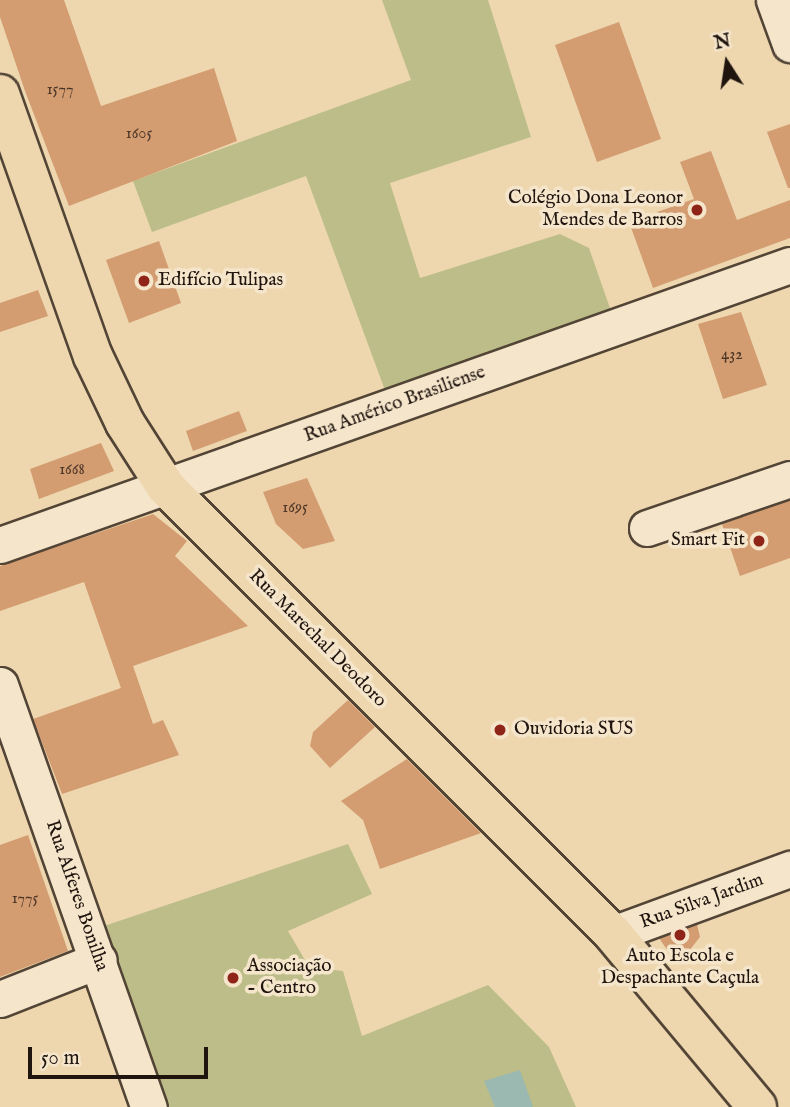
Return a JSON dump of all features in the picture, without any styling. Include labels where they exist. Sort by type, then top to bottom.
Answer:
[{"type":"main road","name":"Rua Marechal Deodoro","points":[[0,94],[93,356],[125,423],[166,487],[613,934],[757,1107]]},
{"type":"street","points":[[774,0],[790,44]]},
{"type":"street","name":"Rua Américo Brasiliense","points":[[0,545],[790,265]]},
{"type":"street","points":[[647,528],[790,480]]},
{"type":"street","name":"Rua Alferes Bonilha","points":[[4,707],[99,960],[149,1107]]},
{"type":"street","name":"Rua Silva Jardim","points":[[613,934],[790,869]]},
{"type":"street","points":[[0,999],[99,960]]},
{"type":"green space","points":[[382,0],[488,0],[531,137],[390,183],[420,278],[560,234],[589,248],[611,311],[386,393],[306,176],[152,232],[133,181],[411,80]]},
{"type":"green space","name":"Associação - Centro","points":[[348,844],[372,894],[288,931],[309,967],[343,971],[362,1036],[488,985],[549,1047],[576,1107],[165,1107],[104,926]]},
{"type":"water","points":[[520,1070],[533,1107],[495,1107],[484,1081]]},
{"type":"building","points":[[0,0],[64,0],[101,106],[214,68],[237,141],[69,206],[0,17]]},
{"type":"building","points":[[619,22],[661,139],[597,162],[555,45]]},
{"type":"building","points":[[790,124],[790,188],[788,188],[767,132]]},
{"type":"building","name":"Colégio Dona Leonor Mendes de Barros","points":[[711,151],[737,220],[790,200],[790,238],[653,288],[629,222],[694,199],[680,162]]},
{"type":"building","name":"Edifício Tulipas","points":[[159,241],[181,303],[129,323],[106,260]]},
{"type":"building","points":[[38,290],[48,316],[0,332],[0,303]]},
{"type":"building","points":[[741,312],[767,385],[723,399],[698,324]]},
{"type":"building","points":[[239,411],[247,431],[193,451],[186,431]]},
{"type":"building","points":[[101,443],[114,471],[39,499],[30,469]]},
{"type":"building","points":[[307,478],[335,541],[303,549],[276,524],[263,492]]},
{"type":"building","name":"Smart Fit","points":[[790,500],[790,558],[740,576],[722,524]]},
{"type":"building","points":[[153,514],[187,541],[175,556],[248,626],[133,666],[153,724],[163,720],[179,755],[62,794],[33,719],[121,688],[84,582],[0,611],[0,566]]},
{"type":"building","points":[[348,700],[375,727],[330,768],[310,746],[313,732]]},
{"type":"building","points":[[407,759],[481,833],[380,869],[363,820],[341,801]]},
{"type":"building","points":[[28,835],[68,951],[0,977],[0,845]]},
{"type":"building","name":"Auto Escola e Despachante Caçula","points":[[697,924],[700,937],[688,952],[668,951],[659,938]]},
{"type":"place","name":"Colégio Dona Leonor Mendes de Barros","points":[[697,210]]},
{"type":"place","name":"Edifício Tulipas","points":[[144,281]]},
{"type":"place","name":"Smart Fit","points":[[759,541]]},
{"type":"place","name":"Ouvidoria SUS","points":[[500,730]]},
{"type":"place","name":"Auto Escola e Despachante Caçula","points":[[680,935]]},
{"type":"place","name":"Associação - Centro","points":[[233,978]]}]
